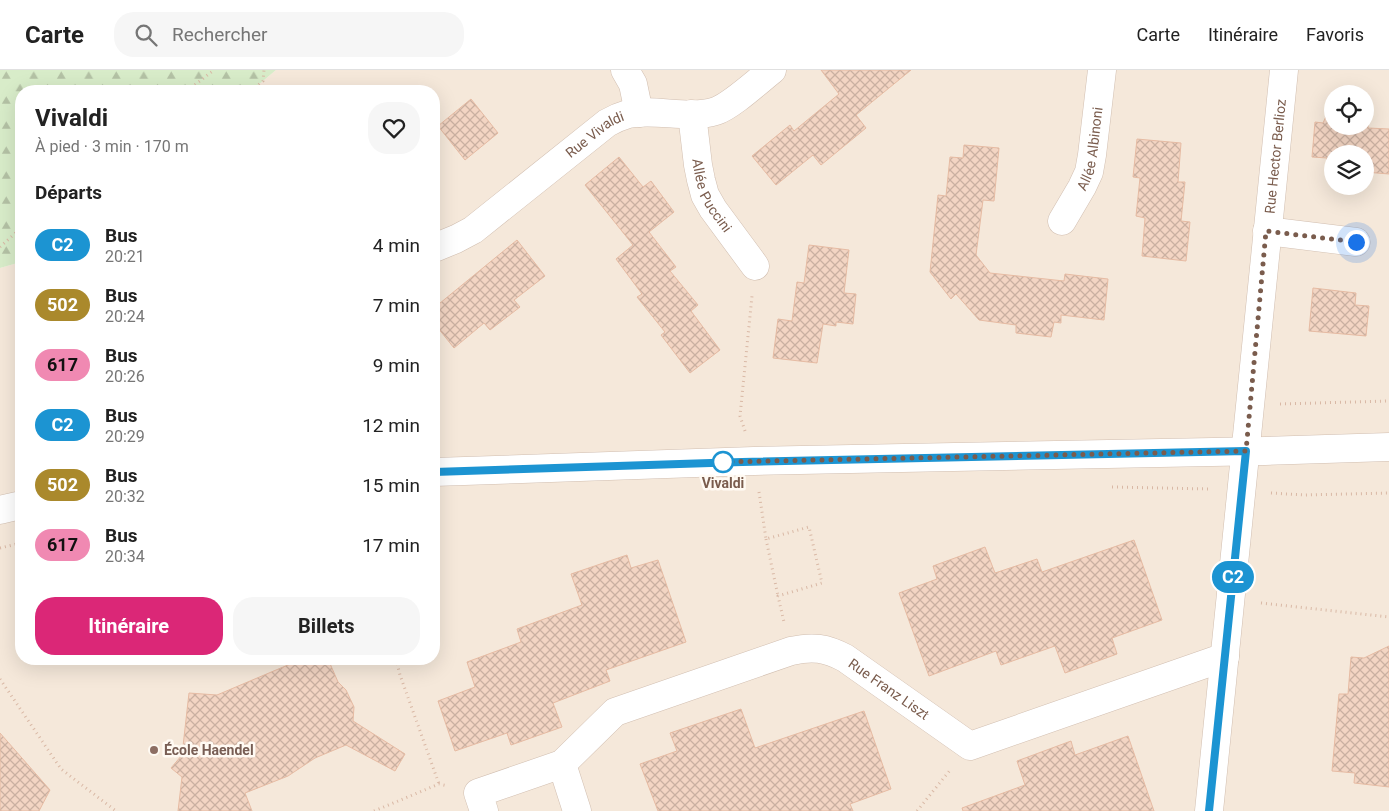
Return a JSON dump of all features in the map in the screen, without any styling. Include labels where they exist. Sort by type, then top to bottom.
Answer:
[{"type":"street","points":[[625,70],[633,84],[639,113]]},
{"type":"street","name":"Rue Vivaldi","points":[[440,246],[473,230],[607,123],[628,114],[692,114],[719,110],[772,70]]},
{"type":"street","name":"Allée Albinoni","points":[[1062,221],[1082,188],[1088,172],[1092,155],[1102,70]]},
{"type":"street","name":"Rue Hector Berlioz","points":[[1209,811],[1246,451],[1266,231],[1284,70]]},
{"type":"street","name":"Allée Puccini","points":[[692,114],[698,164],[706,195],[713,209],[755,266]]},
{"type":"street","points":[[1266,231],[1356,242]]},
{"type":"street","points":[[440,472],[754,462],[1389,447]]},
{"type":"street","points":[[0,510],[15,506]]},
{"type":"street","name":"Rue Franz Liszt","points":[[562,764],[615,712],[791,651],[814,647],[835,652],[845,658],[970,746]]},
{"type":"street","points":[[970,746],[1225,657]]},
{"type":"street","points":[[481,802],[562,764],[577,811]]},
{"type":"path","points":[[195,85],[214,70]]},
{"type":"path","points":[[258,85],[263,81],[264,70]]},
{"type":"path","points":[[0,248],[15,234]]},
{"type":"path","points":[[754,462],[740,416],[755,266]]},
{"type":"path","points":[[1250,405],[1389,401]]},
{"type":"path","points":[[1104,487],[1242,490],[1305,495],[1389,493]]},
{"type":"path","points":[[759,491],[766,539],[791,651]]},
{"type":"path","points":[[766,539],[809,527],[822,583],[778,596]]},
{"type":"path","points":[[0,548],[15,544]]},
{"type":"path","points":[[1231,600],[1389,617]]},
{"type":"path","points":[[398,665],[439,784]]},
{"type":"path","points":[[0,679],[60,768],[116,811]]},
{"type":"path","points":[[918,811],[970,746]]},
{"type":"path","points":[[374,811],[439,784],[481,802]]},
{"type":"shaded area","points":[[276,70],[1389,70],[1389,811],[0,811],[0,268],[15,264],[15,665],[440,665],[440,85],[258,85]]},
{"type":"green space","points":[[0,70],[276,70],[258,85],[15,85],[15,264],[0,268]]},
{"type":"building","points":[[821,70],[911,70],[856,115],[866,128],[821,165],[813,155],[776,185],[752,156],[790,125],[794,131],[839,94]]},
{"type":"building","points":[[471,99],[498,133],[465,160],[440,129],[440,124]]},
{"type":"building","points":[[1324,121],[1324,135],[1374,135],[1374,128],[1389,129],[1389,174],[1374,173],[1374,145],[1324,145],[1324,158],[1312,157],[1315,122],[1323,123]]},
{"type":"building","points":[[1137,139],[1181,143],[1178,182],[1185,182],[1181,221],[1190,222],[1186,261],[1142,256],[1145,218],[1136,216],[1140,178],[1133,177]]},
{"type":"building","points":[[964,145],[999,148],[994,201],[983,200],[976,255],[990,273],[1064,281],[1065,274],[1108,279],[1104,320],[1061,315],[1061,323],[1054,322],[1051,337],[1016,333],[1016,325],[979,320],[956,294],[951,299],[930,272],[938,195],[946,196],[950,157],[963,158]]},
{"type":"building","points":[[619,157],[643,187],[651,181],[674,212],[649,232],[676,267],[670,271],[698,305],[691,311],[720,350],[690,373],[661,335],[665,332],[637,297],[642,294],[616,259],[633,245],[585,185]]},
{"type":"building","points":[[517,240],[545,276],[514,300],[520,307],[490,330],[484,323],[454,348],[440,330],[440,303]]},
{"type":"building","points":[[809,245],[849,250],[844,293],[856,294],[853,324],[836,322],[836,326],[823,324],[817,363],[773,358],[778,319],[792,321],[797,282],[804,283]]},
{"type":"building","points":[[1313,288],[1356,293],[1355,305],[1369,306],[1366,336],[1309,331]]},
{"type":"building","points":[[1134,540],[1162,620],[1112,638],[1117,654],[1065,673],[1055,646],[1001,665],[996,651],[929,676],[899,593],[937,579],[933,566],[985,547],[995,573],[1037,559],[1042,572]]},
{"type":"building","points":[[627,555],[631,568],[658,560],[686,642],[606,670],[610,681],[553,703],[562,727],[511,745],[507,733],[455,751],[438,701],[475,687],[467,662],[521,642],[517,629],[582,605],[571,574]]},
{"type":"building","points":[[1389,646],[1389,787],[1354,783],[1355,773],[1332,771],[1339,694],[1348,694],[1351,657],[1364,658]]},
{"type":"building","points":[[288,665],[331,665],[338,682],[346,690],[354,707],[353,721],[405,754],[395,771],[346,745],[315,758],[288,776],[245,793],[252,811],[178,811],[182,777],[171,768],[182,755],[189,693],[217,695]]},
{"type":"building","points":[[741,709],[755,748],[864,711],[891,789],[850,804],[853,811],[658,811],[640,764],[677,751],[670,733]]},
{"type":"building","points":[[0,733],[50,790],[39,811],[0,811]]},
{"type":"building","points":[[1128,736],[1154,811],[963,811],[962,808],[1025,785],[1017,761],[1071,741],[1075,755]]},
{"type":"bus line","name":"C2","points":[[440,472],[742,462],[1246,451],[1209,811]]},
{"type":"place","name":"Vivaldi","points":[[723,462]]},
{"type":"place","name":"École Haendel","points":[[154,750]]},
{"type":"route","points":[[723,462],[1246,451],[1266,231],[1356,242]]}]
